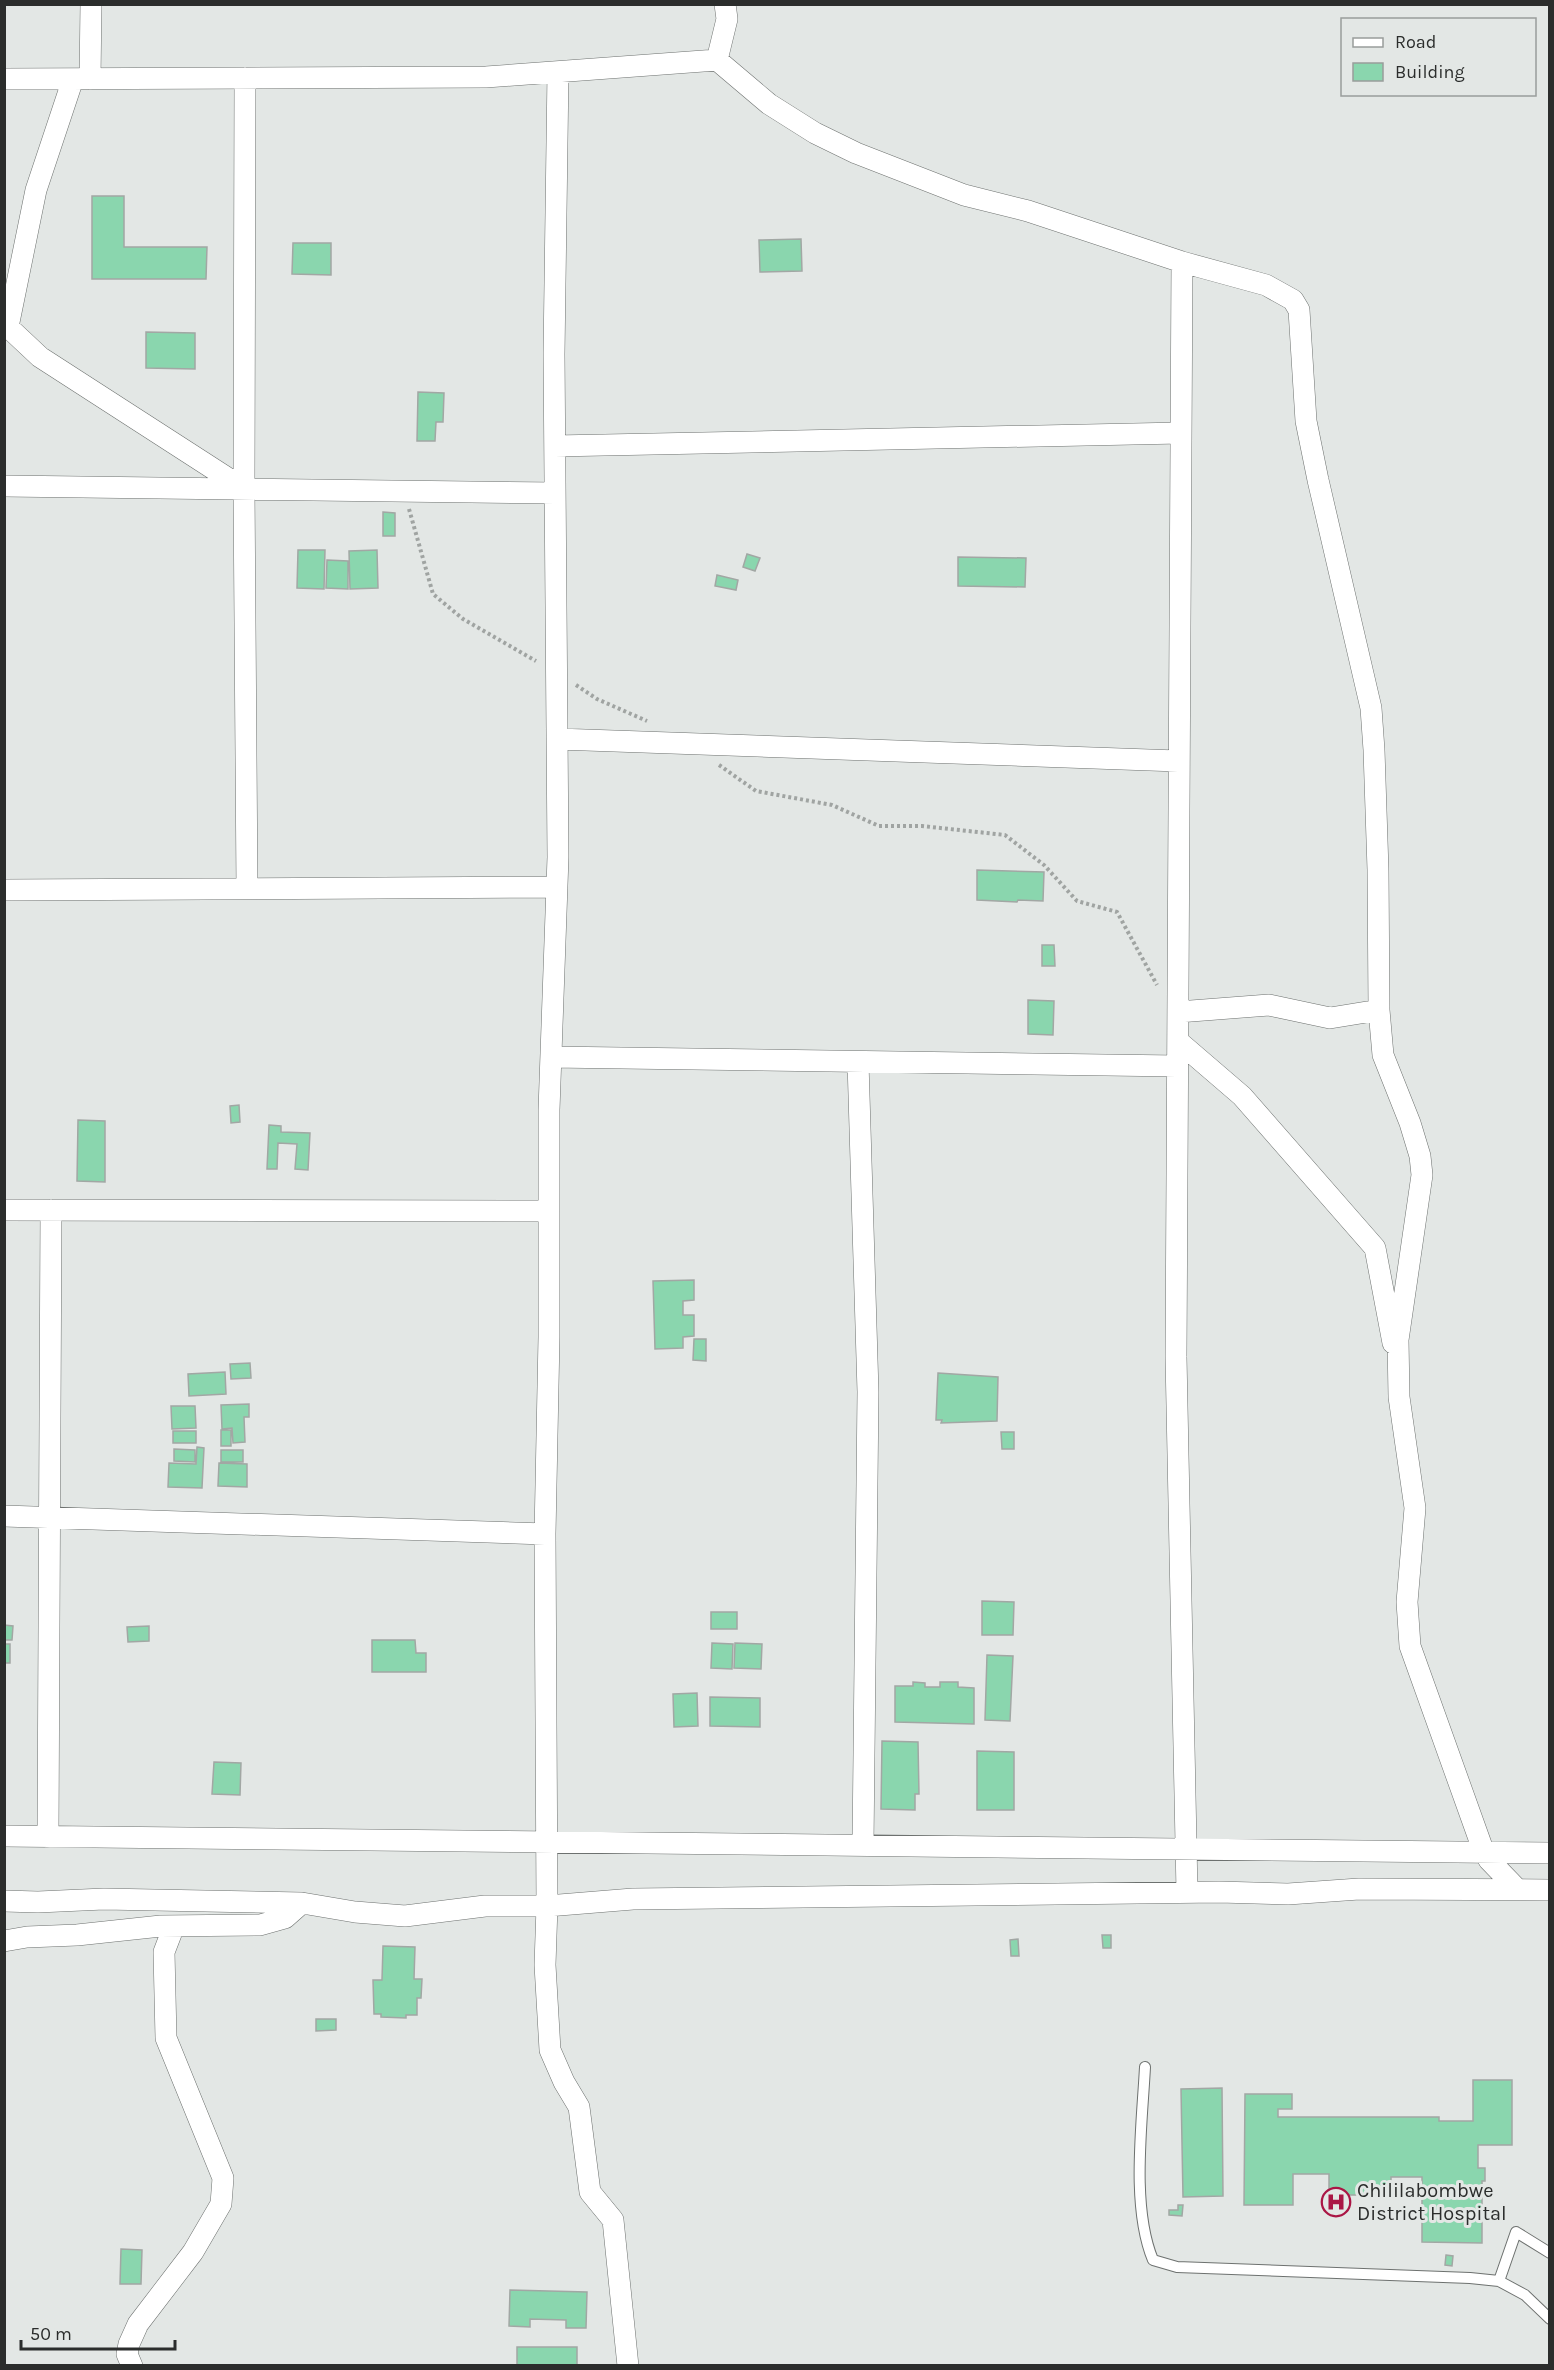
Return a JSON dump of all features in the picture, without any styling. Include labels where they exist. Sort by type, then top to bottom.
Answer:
[{"type":"street","points":[[91,4],[81,79],[36,190],[8,327],[40,357],[244,489]]},
{"type":"street","points":[[717,60],[727,19],[725,4]]},
{"type":"street","points":[[4,79],[486,77],[717,60],[770,104],[815,133],[855,153],[964,195],[1028,211],[1182,262],[1266,285],[1293,300],[1299,310],[1306,422],[1371,708],[1378,870],[1379,1010],[1383,1055],[1410,1123],[1420,1156],[1422,1175],[1398,1340],[1399,1397],[1415,1508],[1407,1602],[1410,1646],[1485,1853],[1517,1889]]},
{"type":"street","points":[[558,72],[555,446],[557,887],[551,1057],[545,1534],[548,1842],[545,1965],[550,2050],[564,2082],[579,2107],[590,2193],[613,2220],[628,2366]]},
{"type":"street","points":[[245,78],[244,489],[247,889]]},
{"type":"street","points":[[1182,262],[1176,1357],[1181,1693],[1187,1892]]},
{"type":"street","points":[[555,446],[1180,433]]},
{"type":"street","points":[[4,486],[555,493]]},
{"type":"street","points":[[557,739],[1178,762]]},
{"type":"street","points":[[4,890],[557,887]]},
{"type":"street","points":[[1178,1012],[1269,1005],[1330,1018],[1379,1010]]},
{"type":"street","points":[[1178,1041],[1242,1096],[1375,1248],[1399,1375]]},
{"type":"street","points":[[551,1057],[1177,1066]]},
{"type":"street","points":[[858,1062],[868,1392],[863,1845]]},
{"type":"street","points":[[4,1210],[549,1210]]},
{"type":"street","points":[[48,1837],[51,1210]]},
{"type":"street","points":[[4,1515],[545,1534]]},
{"type":"street","points":[[4,1836],[1550,1853]]},
{"type":"street","points":[[4,1901],[104,1899],[302,1903],[355,1912],[405,1916],[485,1906],[547,1906],[633,1899],[1187,1892],[1288,1894],[1359,1889],[1550,1890]]},
{"type":"street","points":[[4,1941],[27,1937],[174,1926],[260,1925],[285,1918],[302,1903]]},
{"type":"street","points":[[132,2366],[127,2354],[138,2324],[193,2252],[222,2204],[224,2178],[166,2038],[164,1952],[174,1926]]},
{"type":"lane","points":[[1144,2067],[1140,2190],[1147,2246],[1153,2260],[1177,2267],[1499,2281],[1525,2295],[1550,2319]]},
{"type":"lane","points":[[1499,2281],[1516,2232],[1550,2253]]},
{"type":"path","points":[[404,491],[433,594],[463,619],[556,672],[597,699],[657,725]]},
{"type":"path","points":[[687,743],[756,791],[832,805],[879,826],[922,826],[1005,835],[1044,865],[1077,901],[1118,912],[1160,991]]},
{"type":"building","points":[[92,196],[124,196],[124,247],[207,247],[206,279],[92,279]]},
{"type":"building","points":[[801,239],[802,271],[760,272],[759,240]]},
{"type":"building","points":[[293,243],[331,243],[331,275],[292,274]]},
{"type":"building","points":[[146,332],[195,333],[195,369],[146,368]]},
{"type":"building","points":[[418,392],[444,393],[443,422],[436,422],[435,441],[417,441]]},
{"type":"building","points":[[383,512],[395,513],[395,536],[383,536]]},
{"type":"building","points":[[298,550],[325,550],[324,589],[297,588]]},
{"type":"building","points":[[377,550],[378,588],[350,589],[349,551]]},
{"type":"building","points":[[747,554],[760,558],[755,571],[743,567]]},
{"type":"building","points":[[958,557],[1026,558],[1025,587],[958,586]]},
{"type":"building","points":[[327,560],[348,561],[348,589],[326,588]]},
{"type":"building","points":[[717,575],[738,580],[736,590],[715,586]]},
{"type":"building","points":[[977,870],[1044,872],[1043,901],[977,900]]},
{"type":"building","points":[[1042,945],[1054,945],[1055,966],[1042,966]]},
{"type":"building","points":[[1028,1000],[1054,1001],[1053,1035],[1028,1034]]},
{"type":"building","points":[[239,1105],[240,1122],[231,1123],[230,1106]]},
{"type":"building","points":[[78,1120],[105,1121],[105,1182],[77,1181]]},
{"type":"building","points":[[269,1125],[281,1126],[281,1132],[310,1133],[308,1170],[295,1169],[297,1144],[278,1143],[277,1169],[267,1169]]},
{"type":"building","points":[[694,1280],[694,1300],[683,1301],[683,1315],[694,1315],[694,1336],[683,1337],[683,1348],[655,1349],[653,1281]]},
{"type":"building","points":[[694,1339],[706,1339],[706,1361],[693,1360]]},
{"type":"building","points":[[250,1363],[251,1378],[231,1379],[230,1364]]},
{"type":"building","points":[[225,1372],[226,1394],[189,1396],[188,1374]]},
{"type":"building","points":[[938,1373],[998,1377],[997,1421],[941,1423],[942,1420],[936,1420]]},
{"type":"building","points":[[249,1404],[249,1417],[244,1417],[245,1442],[233,1443],[232,1428],[222,1429],[221,1405]]},
{"type":"building","points":[[171,1406],[195,1406],[196,1428],[172,1429]]},
{"type":"building","points":[[221,1430],[231,1430],[231,1446],[221,1446]]},
{"type":"building","points":[[173,1431],[196,1431],[196,1443],[173,1443]]},
{"type":"building","points":[[1001,1432],[1014,1432],[1014,1449],[1002,1449]]},
{"type":"building","points":[[197,1447],[204,1448],[202,1488],[168,1487],[169,1463],[196,1464]]},
{"type":"building","points":[[174,1449],[195,1450],[195,1462],[174,1461]]},
{"type":"building","points":[[221,1450],[243,1450],[243,1462],[221,1462]]},
{"type":"building","points":[[219,1463],[247,1464],[247,1487],[218,1486]]},
{"type":"building","points":[[982,1601],[1014,1602],[1013,1635],[982,1635]]},
{"type":"building","points":[[711,1612],[737,1612],[737,1629],[711,1629]]},
{"type":"building","points":[[4,1625],[13,1626],[12,1640],[4,1640]]},
{"type":"building","points":[[149,1626],[149,1641],[128,1642],[127,1627]]},
{"type":"building","points":[[372,1640],[415,1640],[416,1653],[426,1653],[426,1672],[372,1672]]},
{"type":"building","points":[[712,1643],[733,1644],[732,1669],[711,1668]]},
{"type":"building","points":[[735,1643],[762,1644],[761,1669],[734,1668]]},
{"type":"building","points":[[4,1644],[10,1644],[10,1663],[4,1663]]},
{"type":"building","points":[[987,1655],[1013,1656],[1010,1721],[985,1720]]},
{"type":"building","points":[[913,1682],[925,1683],[925,1687],[940,1687],[940,1682],[958,1682],[958,1687],[974,1688],[974,1724],[895,1722],[895,1686],[913,1686]]},
{"type":"building","points":[[697,1693],[698,1726],[674,1727],[673,1694]]},
{"type":"building","points":[[710,1697],[760,1698],[760,1727],[710,1726]]},
{"type":"building","points":[[882,1741],[918,1742],[919,1794],[915,1794],[915,1810],[881,1809]]},
{"type":"building","points":[[977,1751],[1014,1752],[1014,1810],[977,1810]]},
{"type":"building","points":[[214,1762],[241,1763],[240,1795],[212,1794]]},
{"type":"building","points":[[1102,1935],[1111,1935],[1111,1948],[1103,1948]]},
{"type":"building","points":[[1018,1939],[1019,1956],[1011,1956],[1010,1940]]},
{"type":"building","points":[[383,1946],[415,1947],[414,1979],[422,1979],[421,1998],[417,1998],[417,2015],[406,2015],[406,2018],[381,2017],[381,2014],[374,2014],[373,1980],[382,1980]]},
{"type":"building","points":[[316,2019],[336,2019],[336,2030],[316,2031]]},
{"type":"building","points":[[1473,2080],[1512,2080],[1512,2145],[1478,2145],[1478,2168],[1485,2168],[1485,2181],[1482,2181],[1482,2243],[1422,2242],[1422,2177],[1391,2177],[1391,2195],[1329,2195],[1329,2174],[1293,2174],[1293,2205],[1244,2205],[1245,2094],[1292,2094],[1292,2109],[1278,2109],[1278,2117],[1439,2117],[1439,2121],[1473,2121]]},
{"type":"building","points":[[1222,2088],[1223,2196],[1183,2197],[1181,2089]]},
{"type":"building","points":[[1178,2205],[1183,2205],[1182,2216],[1169,2215],[1169,2210],[1178,2210]]},
{"type":"building","points":[[121,2249],[142,2250],[141,2284],[120,2284]]},
{"type":"building","points":[[1446,2255],[1453,2256],[1452,2266],[1445,2265]]},
{"type":"building","points":[[510,2290],[587,2292],[586,2328],[566,2328],[566,2320],[530,2319],[530,2327],[509,2326]]},
{"type":"building","points":[[517,2347],[577,2347],[577,2366],[517,2366]]},
{"type":"place","name":"Chililabombwe District Hospital","points":[[1336,2202]]}]
